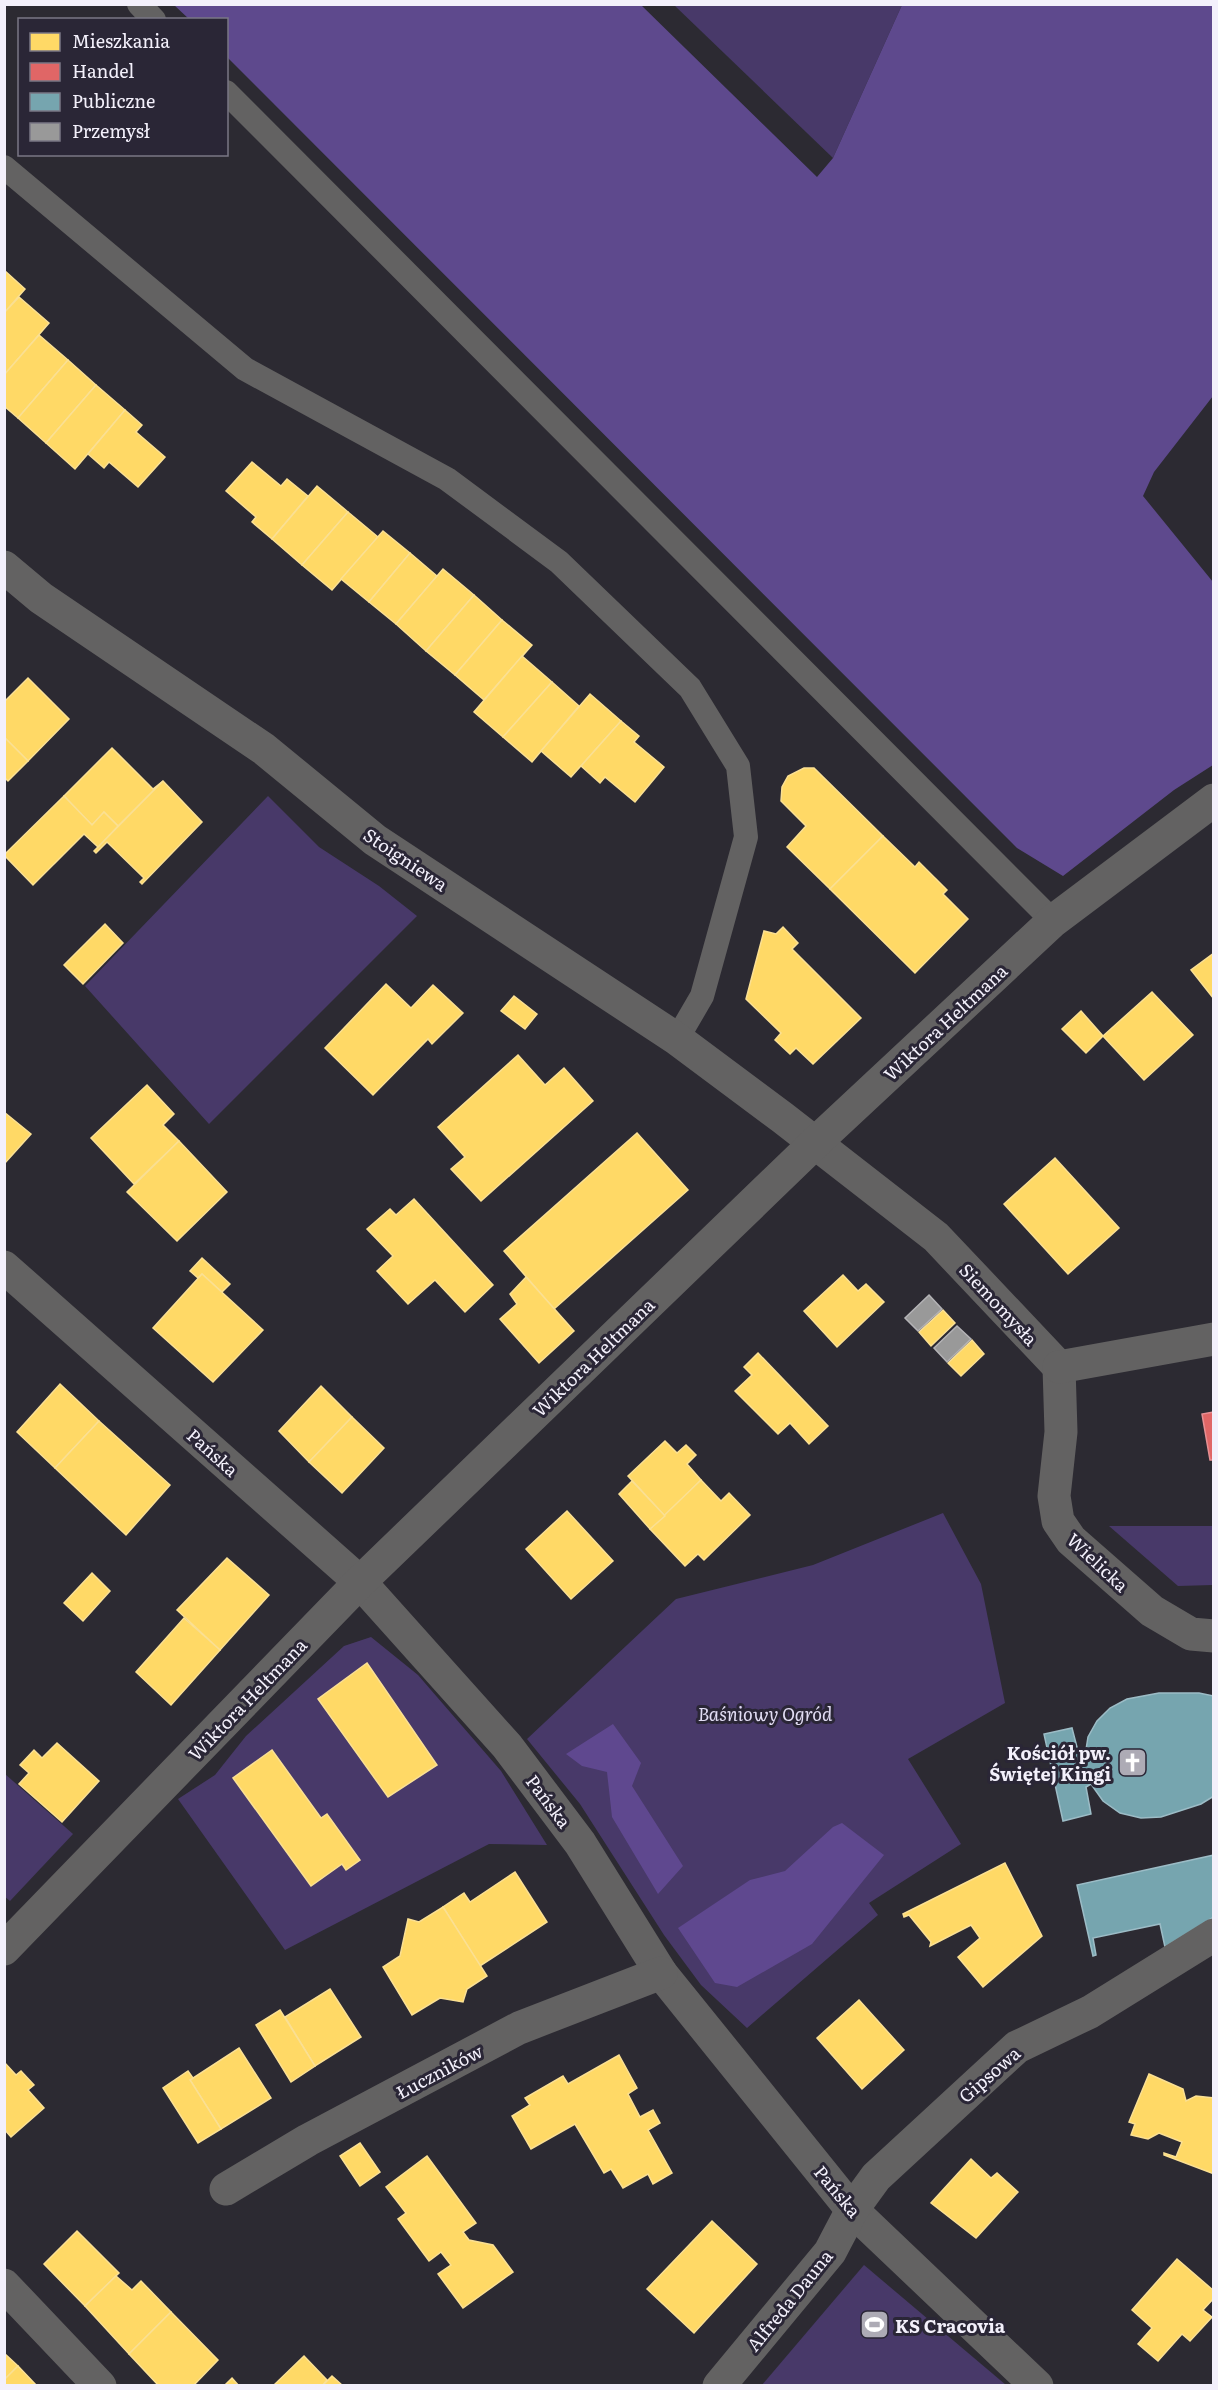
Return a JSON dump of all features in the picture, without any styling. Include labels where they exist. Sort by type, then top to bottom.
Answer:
[{"type":"street","name":"Stoigniewa","points":[[4,567],[41,598],[264,749],[375,840],[677,1039],[815,1143]]},
{"type":"street","name":"Wiktora Heltmana","points":[[4,1949],[360,1582],[815,1143],[1053,921],[1214,800]]},
{"type":"street","name":"Siemomysła","points":[[815,1143],[936,1237],[1059,1367]]},
{"type":"street","name":"Pańska","points":[[4,1267],[360,1582],[507,1746],[580,1843],[661,1973],[852,2210],[1037,2385]]},
{"type":"street","points":[[1059,1367],[1214,1338]]},
{"type":"street","name":"Wielicka","points":[[1059,1367],[1061,1432],[1054,1496],[1058,1521],[1071,1540],[1152,1611],[1191,1634],[1214,1636]]},
{"type":"street","name":"Gipsowa","points":[[852,2210],[876,2176],[1017,2047],[1090,2012],[1214,1935]]},
{"type":"street","name":"Łuczników","points":[[226,2188],[308,2140],[519,2028],[661,1973]]},
{"type":"street","name":"Alfreda Dauna","points":[[719,2385],[830,2252],[852,2210]]},
{"type":"street","points":[[4,2285],[100,2385]]},
{"type":"lane","points":[[139,4],[152,18]]},
{"type":"lane","points":[[228,94],[1053,921]]},
{"type":"lane","points":[[4,167],[245,369],[447,479],[559,562],[690,688],[738,766],[746,837],[702,996],[677,1039]]},
{"type":"green space","points":[[674,5],[902,5],[833,158]]},
{"type":"green space","points":[[268,796],[319,847],[379,886],[417,916],[209,1124],[85,986]]},
{"type":"green space","name":"Baśniowy Ogród","points":[[943,1513],[981,1584],[1005,1703],[908,1759],[961,1844],[869,1903],[878,1915],[747,2028],[701,1985],[664,1935],[580,1804],[527,1739],[676,1599],[813,1565]]},
{"type":"green space","points":[[1109,1526],[1213,1526],[1213,1585],[1178,1586]]},
{"type":"green space","points":[[371,1637],[418,1675],[501,1771],[547,1845],[489,1844],[285,1950],[178,1799],[215,1775],[246,1736],[344,1646]]},
{"type":"green space","points":[[5,1774],[73,1834],[10,1901],[4,1896]]},
{"type":"green space","name":"KS Cracovia","points":[[864,2265],[1006,2385],[762,2385]]},
{"type":"shaded area","points":[[174,5],[641,5],[817,177],[833,158],[902,5],[1213,5],[1213,396],[1154,472],[1143,496],[1213,582],[1213,765],[1174,790],[1063,876],[1017,848],[228,58],[228,18],[188,18]]},
{"type":"shaded area","points":[[613,1724],[641,1763],[632,1786],[683,1866],[658,1894],[612,1817],[607,1772],[582,1766],[566,1754]]},
{"type":"shaded area","points":[[842,1823],[884,1855],[812,1944],[737,1987],[715,1983],[678,1928],[750,1880],[785,1871],[833,1827]]},
{"type":"building: Mieszkania","points":[[4,270],[25,289],[4,313]]},
{"type":"building: Mieszkania","points":[[19,297],[49,323],[4,375],[4,313]]},
{"type":"building: Mieszkania","points":[[39,335],[68,360],[18,418],[4,406],[4,375]]},
{"type":"building: Mieszkania","points":[[68,360],[96,385],[46,443],[18,418]]},
{"type":"building: Mieszkania","points":[[96,385],[125,410],[75,469],[46,443]]},
{"type":"building: Mieszkania","points":[[125,410],[142,425],[136,432],[165,457],[138,487],[109,462],[104,468],[88,454]]},
{"type":"building: Mieszkania","points":[[252,462],[281,486],[287,479],[308,496],[272,539],[252,522],[256,517],[226,491]]},
{"type":"building: Mieszkania","points":[[317,486],[348,512],[302,565],[272,539]]},
{"type":"building: Mieszkania","points":[[348,512],[378,537],[332,590],[302,565]]},
{"type":"building: Mieszkania","points":[[383,531],[410,553],[369,602],[341,579]]},
{"type":"building: Mieszkania","points":[[410,553],[437,576],[396,624],[369,602]]},
{"type":"building: Mieszkania","points":[[443,569],[474,595],[426,651],[396,624]]},
{"type":"building: Mieszkania","points":[[474,595],[502,620],[455,675],[426,651]]},
{"type":"building: Mieszkania","points":[[502,620],[532,645],[484,700],[455,675]]},
{"type":"building: Mieszkania","points":[[522,656],[552,682],[503,737],[474,712]]},
{"type":"building: Mieszkania","points":[[28,678],[69,719],[28,761],[4,737],[4,702]]},
{"type":"building: Mieszkania","points":[[552,682],[579,706],[532,762],[503,737]]},
{"type":"building: Mieszkania","points":[[590,694],[621,721],[571,777],[541,751]]},
{"type":"building: Mieszkania","points":[[621,721],[639,736],[634,742],[664,767],[635,802],[605,777],[600,783],[581,766]]},
{"type":"building: Mieszkania","points":[[4,737],[28,761],[8,781],[4,777]]},
{"type":"building: Mieszkania","points":[[112,748],[153,789],[163,781],[118,826],[104,812],[92,825],[64,796]]},
{"type":"building: Mieszkania","points":[[804,768],[814,768],[883,836],[830,889],[787,847],[806,826],[781,801],[782,787],[788,776]]},
{"type":"building: Mieszkania","points":[[163,781],[202,822],[142,884],[140,882],[144,878],[107,842],[96,853],[94,851]]},
{"type":"building: Mieszkania","points":[[64,796],[92,825],[104,812],[118,826],[98,847],[84,834],[33,885],[4,855]]},
{"type":"building: Mieszkania","points":[[883,836],[915,867],[919,862],[947,890],[943,894],[968,919],[915,973],[830,889]]},
{"type":"building: Mieszkania","points":[[105,924],[123,943],[83,984],[64,965]]},
{"type":"building: Mieszkania","points":[[783,927],[798,943],[792,949],[861,1018],[813,1064],[796,1048],[790,1054],[775,1040],[781,1033],[746,999],[764,931],[776,934]]},
{"type":"building: Mieszkania","points":[[1214,953],[1214,999],[1191,970]]},
{"type":"building: Mieszkania","points":[[386,984],[411,1008],[433,985],[463,1013],[432,1044],[428,1039],[373,1095],[325,1048]]},
{"type":"building: Mieszkania","points":[[1152,992],[1193,1035],[1144,1080],[1103,1036]]},
{"type":"building: Mieszkania","points":[[514,996],[537,1014],[525,1029],[501,1011]]},
{"type":"building: Mieszkania","points":[[1081,1011],[1103,1036],[1086,1053],[1062,1029]]},
{"type":"building: Mieszkania","points":[[518,1055],[545,1085],[564,1068],[593,1101],[481,1201],[451,1169],[465,1157],[438,1127]]},
{"type":"building: Mieszkania","points":[[147,1085],[174,1114],[163,1125],[179,1141],[134,1184],[91,1138]]},
{"type":"building: Mieszkania","points":[[4,1112],[31,1134],[4,1164]]},
{"type":"building: Mieszkania","points":[[637,1133],[688,1190],[554,1309],[504,1251]]},
{"type":"building: Mieszkania","points":[[179,1141],[227,1192],[177,1241],[127,1192]]},
{"type":"building: Mieszkania","points":[[1055,1158],[1119,1228],[1068,1274],[1004,1204]]},
{"type":"building: Mieszkania","points":[[414,1199],[493,1285],[465,1312],[435,1280],[408,1304],[377,1271],[393,1256],[367,1229],[390,1209],[396,1215]]},
{"type":"building: Mieszkania","points":[[202,1258],[230,1284],[222,1292],[202,1274],[198,1278],[190,1271]]},
{"type":"building: Mieszkania","points":[[202,1274],[263,1330],[213,1382],[153,1328]]},
{"type":"building: Mieszkania","points":[[843,1275],[858,1291],[866,1284],[884,1302],[837,1347],[804,1311]]},
{"type":"building: Mieszkania","points":[[526,1277],[574,1331],[539,1363],[500,1319],[517,1304],[510,1294]]},
{"type":"building: Mieszkania","points":[[943,1310],[955,1323],[931,1346],[919,1332]]},
{"type":"building: Mieszkania","points":[[972,1340],[984,1354],[961,1376],[948,1363]]},
{"type":"building: Mieszkania","points":[[758,1353],[828,1426],[809,1444],[790,1423],[778,1434],[735,1391],[752,1375],[744,1367]]},
{"type":"building: Mieszkania","points":[[60,1384],[99,1421],[55,1468],[17,1432]]},
{"type":"building: Mieszkania","points":[[321,1386],[352,1417],[309,1462],[279,1431]]},
{"type":"building: Mieszkania","points":[[352,1417],[384,1448],[342,1493],[309,1462]]},
{"type":"building: Mieszkania","points":[[99,1421],[170,1485],[126,1535],[55,1468]]},
{"type":"building: Mieszkania","points":[[665,1441],[677,1453],[686,1445],[696,1455],[687,1464],[701,1480],[665,1516],[628,1476]]},
{"type":"building: Mieszkania","points":[[701,1480],[721,1501],[729,1493],[750,1515],[704,1560],[698,1554],[685,1566],[650,1529]]},
{"type":"building: Mieszkania","points":[[632,1481],[665,1516],[650,1529],[619,1494]]},
{"type":"building: Mieszkania","points":[[567,1511],[613,1561],[571,1599],[526,1549]]},
{"type":"building: Mieszkania","points":[[227,1558],[269,1595],[220,1650],[177,1610]]},
{"type":"building: Mieszkania","points":[[92,1573],[110,1591],[83,1621],[64,1603]]},
{"type":"building: Mieszkania","points":[[184,1618],[220,1650],[171,1705],[136,1672]]},
{"type":"building: Mieszkania","points":[[367,1663],[437,1765],[388,1797],[318,1699]]},
{"type":"building: Mieszkania","points":[[57,1743],[99,1781],[62,1822],[19,1784],[29,1773],[20,1765],[34,1750],[42,1758]]},
{"type":"building: Mieszkania","points":[[272,1750],[321,1818],[327,1814],[360,1860],[346,1870],[342,1864],[311,1886],[233,1778]]},
{"type":"building: Mieszkania","points":[[1005,1863],[1042,1936],[983,1987],[958,1957],[980,1938],[971,1925],[930,1946],[931,1942],[909,1915],[904,1917],[903,1914]]},
{"type":"building: Mieszkania","points":[[515,1872],[547,1922],[480,1966],[443,1907],[464,1893],[470,1902]]},
{"type":"building: Mieszkania","points":[[443,1907],[487,1976],[467,1989],[463,2002],[440,1998],[412,2015],[383,1967],[400,1956],[408,1919],[419,1922]]},
{"type":"building: Mieszkania","points":[[330,1989],[361,2037],[315,2066],[285,2017]]},
{"type":"building: Mieszkania","points":[[859,2000],[904,2050],[862,2089],[817,2038]]},
{"type":"building: Mieszkania","points":[[280,2010],[315,2066],[291,2082],[256,2025]]},
{"type":"building: Mieszkania","points":[[239,2048],[271,2098],[221,2129],[190,2080]]},
{"type":"building: Mieszkania","points":[[619,2055],[637,2088],[628,2094],[640,2117],[653,2110],[660,2123],[648,2130],[672,2173],[653,2184],[648,2174],[623,2188],[611,2169],[604,2173],[575,2124],[531,2149],[512,2116],[530,2105],[525,2098],[563,2076],[568,2084]]},
{"type":"building: Mieszkania","points":[[4,2062],[16,2075],[21,2071],[34,2085],[28,2090],[44,2108],[11,2137],[4,2129]]},
{"type":"building: Mieszkania","points":[[188,2071],[193,2078],[190,2080],[221,2129],[198,2143],[163,2088]]},
{"type":"building: Mieszkania","points":[[1149,2074],[1183,2089],[1186,2101],[1196,2096],[1214,2098],[1214,2174],[1164,2155],[1164,2153],[1176,2157],[1182,2142],[1159,2133],[1148,2139],[1131,2135],[1135,2124],[1129,2122]]},
{"type":"building: Mieszkania","points":[[360,2143],[380,2172],[360,2186],[340,2156]]},
{"type":"building: Mieszkania","points":[[427,2156],[476,2223],[463,2232],[469,2240],[493,2245],[513,2272],[463,2308],[438,2274],[451,2265],[441,2252],[429,2261],[398,2219],[406,2213],[386,2187]]},
{"type":"building: Mieszkania","points":[[971,2159],[991,2178],[997,2173],[1018,2192],[976,2238],[931,2203]]},
{"type":"building: Mieszkania","points":[[712,2221],[757,2264],[694,2333],[647,2289]]},
{"type":"building: Mieszkania","points":[[77,2231],[119,2273],[85,2306],[44,2264]]},
{"type":"building: Mieszkania","points":[[1177,2259],[1214,2291],[1214,2298],[1203,2310],[1212,2317],[1190,2341],[1182,2334],[1158,2361],[1138,2344],[1152,2328],[1132,2310]]},
{"type":"building: Mieszkania","points":[[116,2276],[132,2290],[141,2281],[171,2312],[129,2354],[85,2306]]},
{"type":"building: Mieszkania","points":[[171,2312],[218,2360],[193,2386],[159,2386],[129,2354]]},
{"type":"building: Mieszkania","points":[[4,2353],[18,2366],[4,2380]]},
{"type":"building: Mieszkania","points":[[304,2356],[327,2380],[322,2386],[273,2386]]},
{"type":"building: Mieszkania","points":[[18,2366],[37,2386],[4,2386],[4,2380]]},
{"type":"building: Mieszkania","points":[[332,2376],[343,2386],[322,2386]]},
{"type":"building: Mieszkania","points":[[232,2378],[239,2386],[224,2386]]},
{"type":"building: Handel","points":[[1214,1412],[1214,1460],[1210,1460],[1202,1414]]},
{"type":"building: Publiczne","name":"Kościół pw. Świętej Kingi","points":[[1159,1693],[1199,1693],[1214,1696],[1214,1796],[1201,1804],[1161,1817],[1141,1818],[1120,1813],[1103,1801],[1091,1784],[1086,1787],[1091,1814],[1063,1821],[1044,1734],[1072,1728],[1079,1755],[1085,1756],[1088,1737],[1097,1721],[1110,1708],[1127,1699]]},
{"type":"building: Publiczne","points":[[1214,1855],[1214,1917],[1165,1947],[1160,1924],[1093,1938],[1096,1955],[1093,1956],[1077,1885]]},
{"type":"building: Przemysł","points":[[929,1295],[942,1309],[918,1331],[905,1318]]},
{"type":"building: Przemysł","points":[[957,1326],[971,1339],[947,1362],[934,1348]]},
{"type":"place","name":"Kościół pw. Świętej Kingi","points":[[1132,1762]]},
{"type":"place","name":"KS Cracovia","points":[[874,2325]]}]
